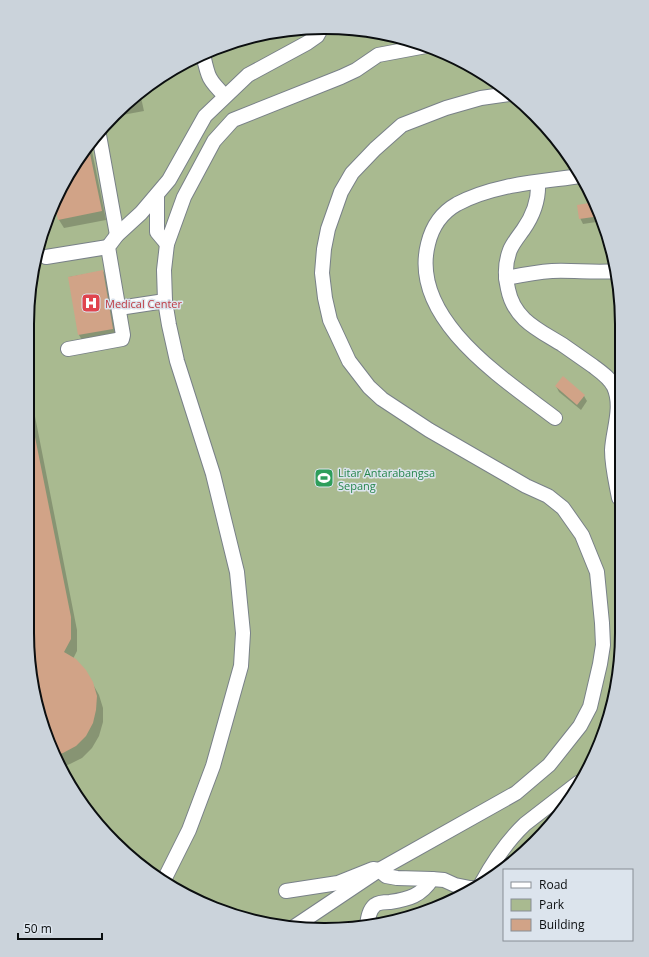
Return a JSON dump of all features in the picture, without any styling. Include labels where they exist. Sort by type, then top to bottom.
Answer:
[{"type":"lane","points":[[46,257],[108,247],[157,195],[168,180],[205,116],[248,75],[319,34]]},
{"type":"lane","points":[[166,876],[189,830],[213,766],[241,666],[243,633],[237,572],[213,474],[177,361],[169,325],[165,301],[164,270],[167,244],[184,197],[214,141],[233,120],[342,77],[356,70],[378,55],[415,48]]},
{"type":"lane","points":[[204,60],[207,74],[212,83],[225,96]]},
{"type":"lane","points":[[302,922],[379,870],[516,792],[549,765],[580,726],[590,707],[603,645],[602,623],[597,572],[582,535],[563,508],[548,496],[526,486],[430,430],[382,399],[369,388],[348,360],[330,320],[325,298],[322,272],[324,248],[328,228],[341,192],[352,173],[375,149],[402,125],[453,106],[481,98],[502,95]]},
{"type":"lane","points":[[100,140],[118,235]]},
{"type":"lane","points":[[554,418],[487,366],[448,325],[434,302],[426,271],[426,252],[436,223],[456,204],[493,190],[575,177]]},
{"type":"lane","points":[[538,182],[537,200],[532,214],[510,250],[506,269],[509,297],[518,314],[537,330],[568,348],[604,374],[614,387],[615,392]]},
{"type":"lane","points":[[157,195],[157,232],[167,244]]},
{"type":"lane","points":[[68,348],[122,339],[119,308],[108,247]]},
{"type":"lane","points":[[506,278],[535,272],[609,270]]},
{"type":"lane","points":[[119,308],[165,301]]},
{"type":"lane","points":[[615,429],[612,452],[615,476]]},
{"type":"lane","points":[[487,873],[495,860],[517,832],[568,791]]},
{"type":"lane","points":[[286,891],[338,883],[355,877],[367,870],[373,869],[379,870],[386,876],[397,878],[444,880],[465,887]]},
{"type":"lane","points":[[368,920],[370,912],[374,906],[381,903],[411,898],[427,887],[432,879]]},
{"type":"green space","name":"Litar Antarabangsa Sepang","points":[[324,34],[362,36],[418,49],[470,73],[486,83],[516,106],[543,133],[566,163],[593,213],[605,249],[613,287],[615,324],[615,632],[613,670],[605,708],[593,744],[566,794],[543,824],[516,851],[486,874],[470,884],[436,901],[400,913],[362,921],[324,923],[287,921],[231,908],[196,893],[163,874],[133,851],[106,824],[83,794],[73,778],[56,744],[44,708],[36,670],[34,632],[34,324],[36,287],[44,249],[56,213],[83,163],[106,133],[133,106],[163,83],[179,73],[231,49],[287,36]]},
{"type":"building","points":[[90,154],[102,211],[58,220],[56,212],[64,196]]},
{"type":"building","points":[[588,203],[595,217],[579,219],[577,205]]},
{"type":"building","name":"Medical Center","points":[[103,270],[113,329],[78,335],[68,277]]},
{"type":"building","points":[[563,376],[585,395],[577,405],[555,386]]},
{"type":"building","points":[[34,432],[71,617],[71,639],[64,652],[76,659],[86,670],[93,682],[97,696],[93,723],[86,736],[76,746],[61,754],[49,726],[36,670],[34,632]]},
{"type":"place","name":"Medical Center","points":[[91,303]]},
{"type":"place","name":"Litar Antarabangsa Sepang","points":[[324,478]]}]
